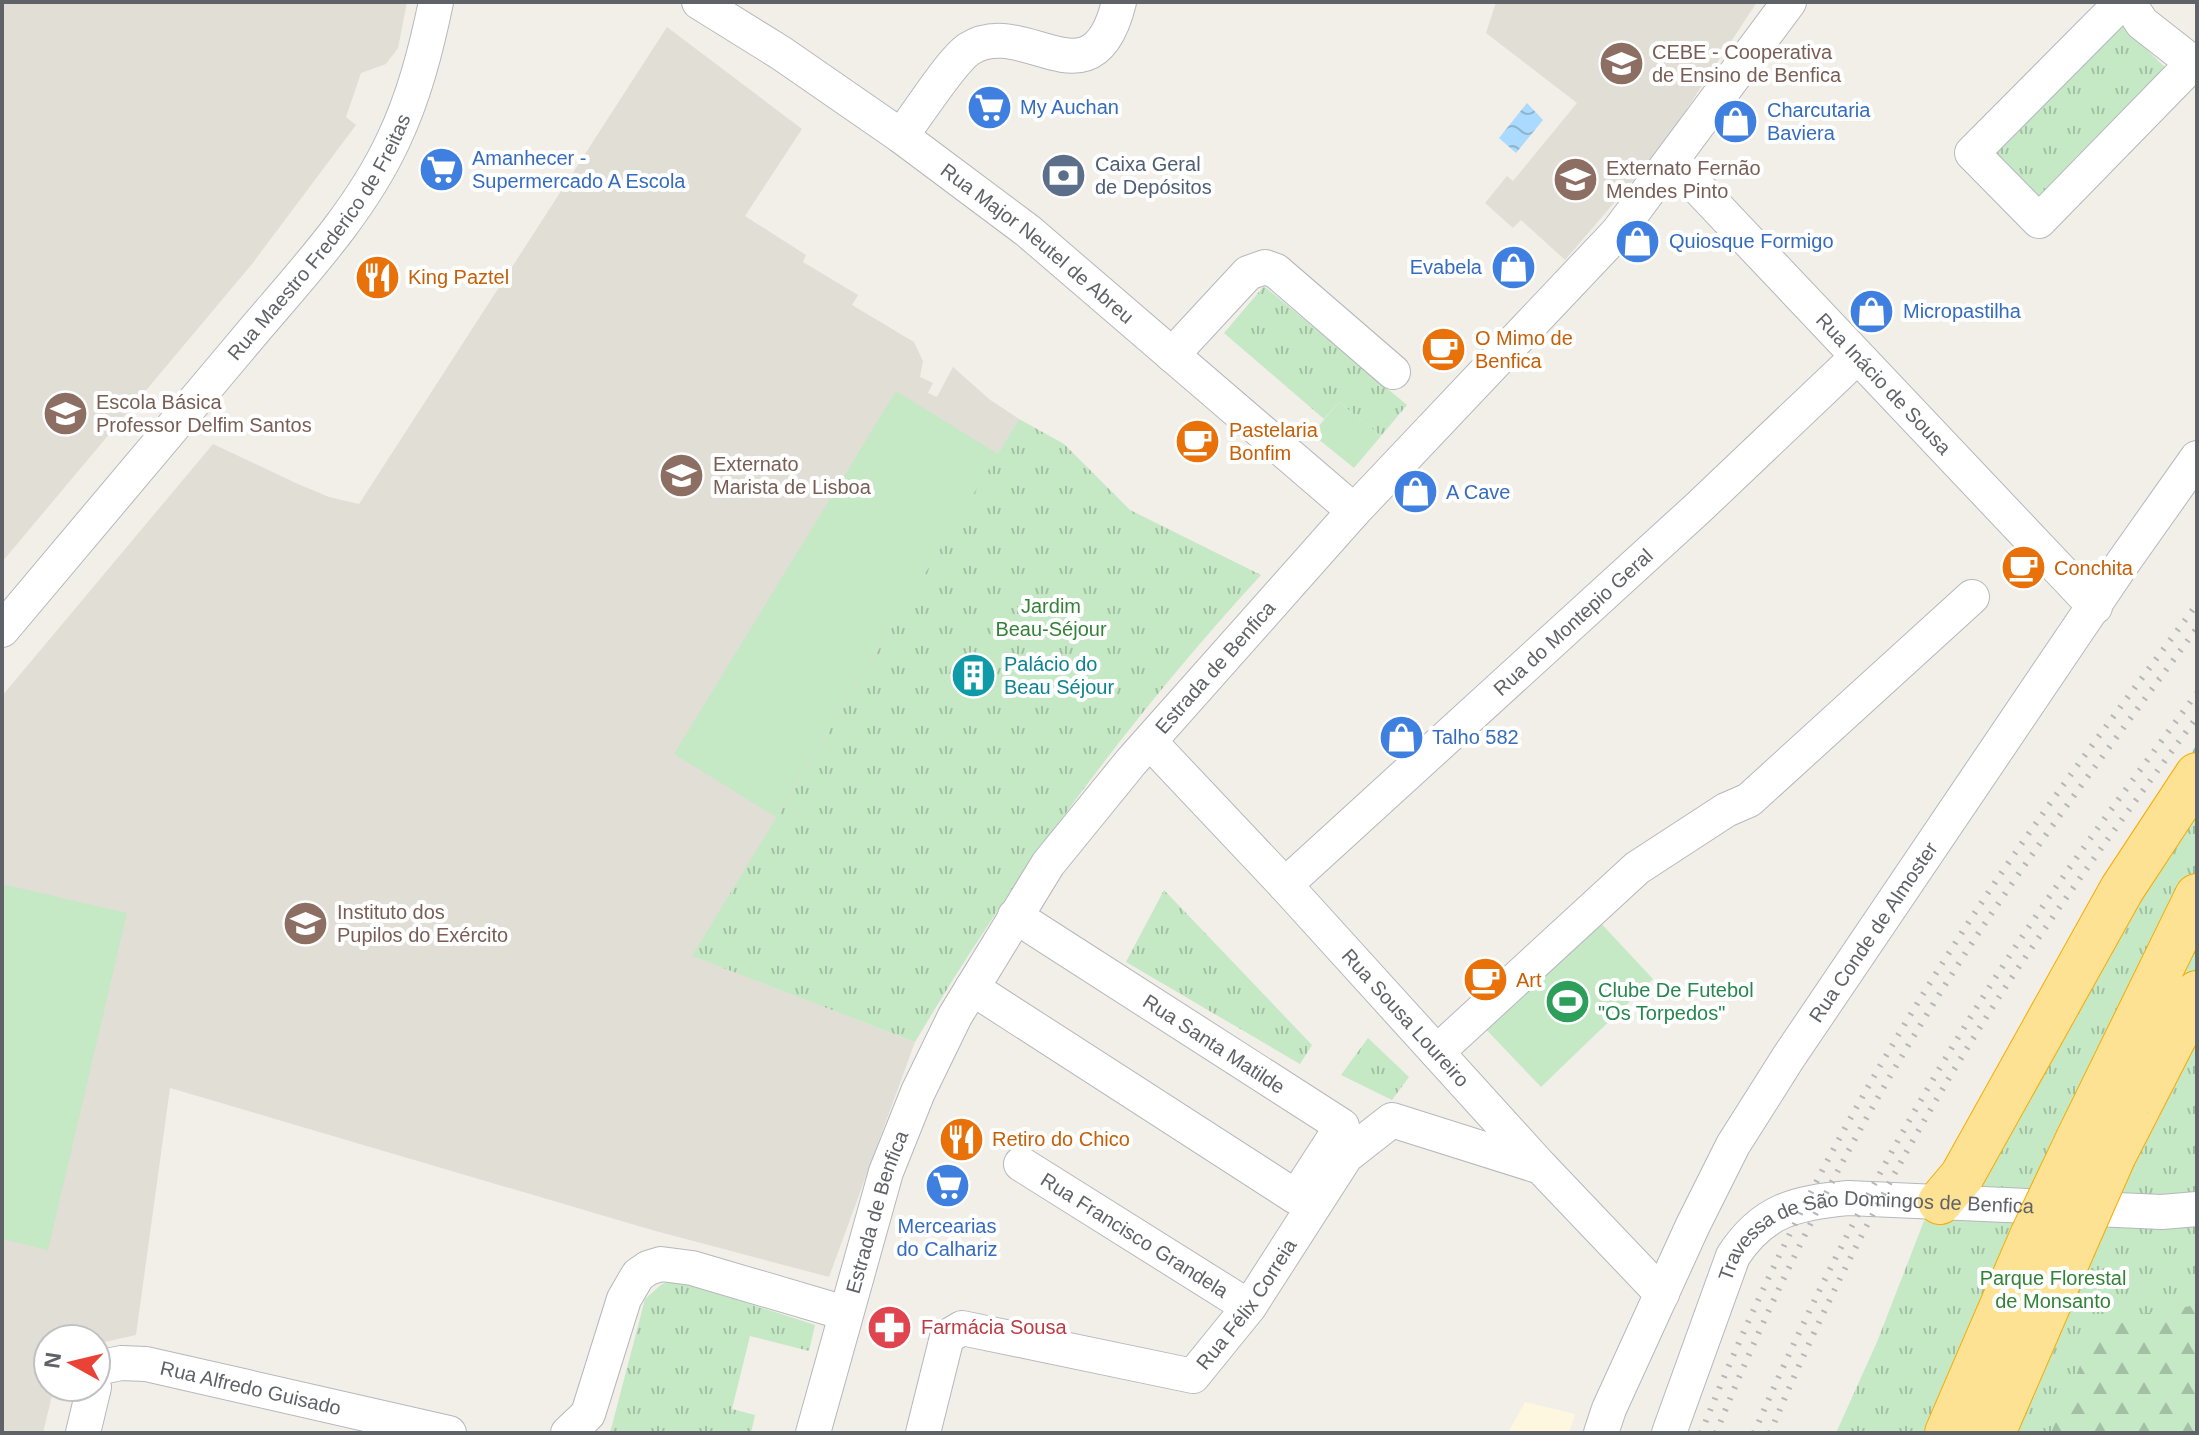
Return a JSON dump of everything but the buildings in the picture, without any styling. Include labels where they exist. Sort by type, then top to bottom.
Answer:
[{"type":"highway","points":[[1940,1202],[1962,1176],[2122,889],[2197,775]]},
{"type":"highway","points":[[1947,1433],[2052,1242],[2096,1147],[2197,896]]},
{"type":"highway","points":[[2096,1147],[2197,993]]},
{"type":"highway","points":[[1993,1433],[2052,1242]]},
{"type":"street","name":"Rua Maestro Frederico de Freitas","points":[[2,630],[255,329],[366,190],[410,102],[436,2]]},
{"type":"street","name":"Rua Major Neutel de Abreu","points":[[699,2],[781,53],[901,136],[1028,231],[1354,511]]},
{"type":"street","points":[[901,136],[969,50],[990,42],[1008,41],[1060,55],[1086,55],[1102,42],[1113,26],[1119,2]]},
{"type":"street","points":[[2125,2],[2142,23],[2195,64],[2039,221],[1972,153],[2125,2]]},
{"type":"street","name":"Estrada de Benfica","points":[[813,1433],[886,1172],[928,1068],[972,988],[1048,864],[1150,742],[1354,511],[1618,232],[1786,3]]},
{"type":"street","name":"Rua Inácio de Sousa","points":[[1672,160],[2095,607]]},
{"type":"street","points":[[1172,355],[1248,273],[1265,267],[1276,271],[1393,372]]},
{"type":"street","name":"Rua do Montepio Geral","points":[[1285,885],[1697,509],[1857,357]]},
{"type":"street","name":"Rua Conde de Almoster","points":[[1601,1433],[1609,1409],[1733,1145],[1788,1058],[2197,458]]},
{"type":"street","points":[[1437,1052],[1637,868],[1726,810],[1749,800],[1972,597]]},
{"type":"street","name":"Rua Sousa Loureiro","points":[[1150,742],[1662,1294]]},
{"type":"street","name":"Rua Santa Matilde","points":[[972,988],[1296,1197],[1342,1126],[1015,916]]},
{"type":"street","name":"Rua Félix Correia","points":[[923,1433],[947,1337],[962,1328],[1193,1376],[1249,1307],[1346,1156],[1392,1120],[1541,1167]]},
{"type":"street","name":"Rua Francisco Grandela","points":[[1021,1164],[1249,1307]]},
{"type":"street","name":"Travessa de São Domingos de Benfica","points":[[1669,1433],[1723,1277],[1744,1238],[1761,1221],[1783,1211],[1848,1198],[2162,1212],[2197,1209]]},
{"type":"street","points":[[568,1433],[588,1414],[624,1299],[638,1275],[648,1268],[661,1264],[692,1268],[845,1313]]},
{"type":"street","name":"Rua Alfredo Guisado","points":[[112,1366],[146,1364],[439,1432]]},
{"type":"street","points":[[83,1433],[90,1403]]},
{"type":"shaded area","name":"Escola Básica Professor Delfim Santos","points":[[2,2],[407,2],[398,48],[386,64],[361,73],[346,117],[356,125],[252,264],[2,562]]},
{"type":"shaded area","name":"CEBE - Cooperativa de Ensino de Benfica","points":[[1496,2],[1757,2],[1661,148],[1565,260],[1521,220],[1513,228],[1485,203],[1507,176],[1513,181],[1577,103],[1486,33]]},
{"type":"shaded area","points":[[667,27],[802,129],[745,216],[806,255],[803,262],[858,295],[852,305],[914,342],[923,361],[920,377],[933,383],[928,393],[937,397],[953,367],[989,399],[1019,419],[693,956],[915,1042],[829,1277],[652,1230],[170,1088],[136,1335],[112,1340],[112,1323],[32,1323],[32,1403],[50,1403],[43,1433],[2,1433],[2,696],[213,444],[329,497],[359,504]]},
{"type":"shaded area","points":[[1525,1402],[1575,1414],[1569,1433],[1508,1433]]},
{"type":"green space","points":[[2115,19],[2171,73],[2052,200],[2028,200],[1995,161],[1998,138]]},
{"type":"green space","points":[[1264,286],[1407,405],[1381,436],[1339,402],[1324,419],[1224,333]]},
{"type":"green space","points":[[896,391],[998,454],[776,817],[674,754]]},
{"type":"green space","points":[[1339,402],[1381,436],[1354,468],[1312,434]]},
{"type":"green space","name":"Jardim Beau-Séjour","points":[[1019,419],[1064,444],[1130,510],[1261,575],[1165,685],[1076,799],[993,918],[915,1042],[692,956]]},
{"type":"green space","name":"Parque Florestal de Monsanto","points":[[2197,744],[2197,1433],[1836,1433],[1877,1342],[1924,1221],[1980,1114]]},
{"type":"green space","points":[[2,884],[127,913],[48,1250],[2,1239]]},
{"type":"green space","points":[[1164,890],[1312,1045],[1300,1064],[1126,962]]},
{"type":"green space","name":"Clube De Futebol \"Os Torpedos\"","points":[[1595,917],[1653,979],[1541,1087],[1481,1024]]},
{"type":"green space","points":[[1368,1038],[1409,1077],[1392,1100],[1341,1075]]},
{"type":"green space","points":[[676,1280],[815,1325],[809,1351],[750,1336],[732,1409],[755,1415],[751,1433],[610,1433],[645,1299],[662,1284]]},
{"type":"green space","points":[[2197,1305],[2197,1433],[2051,1433],[2093,1336],[2142,1314]]},
{"type":"water","points":[[1527,103],[1543,120],[1516,153],[1499,138]]},
{"type":"railway","points":[[1701,1433],[1785,1244],[1848,1122],[1917,1003],[2042,815],[2197,604]]},
{"type":"railway","points":[[1716,1433],[1800,1246],[1896,1065],[2023,867],[2197,628]]},
{"type":"railway","points":[[1754,1433],[1829,1270],[1944,1061],[2055,889],[2197,693]]},
{"type":"railway","points":[[1770,1433],[1847,1264],[1936,1100],[2048,923],[2197,717]]},
{"type":"place","name":"CEBE - Cooperativa de Ensino de Benfica","points":[[1621,63]]},
{"type":"place","name":"My Auchan","points":[[989,107]]},
{"type":"place","name":"Charcutaria Baviera","points":[[1736,122]]},
{"type":"place","name":"Amanhecer - Supermercado A Escola","points":[[441,170]]},
{"type":"place","name":"Caixa Geral de Depósitos","points":[[1064,175]]},
{"type":"place","name":"Externato Fernão Mendes Pinto","points":[[1575,179]]},
{"type":"place","name":"Quiosque Formigo","points":[[1638,241]]},
{"type":"place","name":"Evabela","points":[[1513,267]]},
{"type":"place","name":"King Paztel","points":[[377,277]]},
{"type":"place","name":"Micropastilha","points":[[1872,311]]},
{"type":"place","name":"O Mimo de Benfica","points":[[1444,349]]},
{"type":"place","name":"Escola Básica Professor Delfim Santos","points":[[65,413]]},
{"type":"place","name":"Pastelaria Bonfim","points":[[1198,441]]},
{"type":"place","name":"Externato Marista de Lisboa","points":[[682,475]]},
{"type":"place","name":"A Cave","points":[[1415,492]]},
{"type":"place","name":"Conchita","points":[[2023,568]]},
{"type":"place","name":"Palácio do Beau Séjour","points":[[973,676]]},
{"type":"place","name":"Talho 582","points":[[1401,737]]},
{"type":"place","name":"Instituto dos Pupilos do Exército","points":[[306,924]]},
{"type":"place","name":"Art","points":[[1485,980]]},
{"type":"place","name":"Clube De Futebol \"Os Torpedos\"","points":[[1567,1002]]},
{"type":"place","name":"Retiro do Chico","points":[[961,1139]]},
{"type":"place","name":"Mercearias do Calhariz","points":[[947,1186]]},
{"type":"place","name":"Farmácia Sousa","points":[[890,1327]]}]
